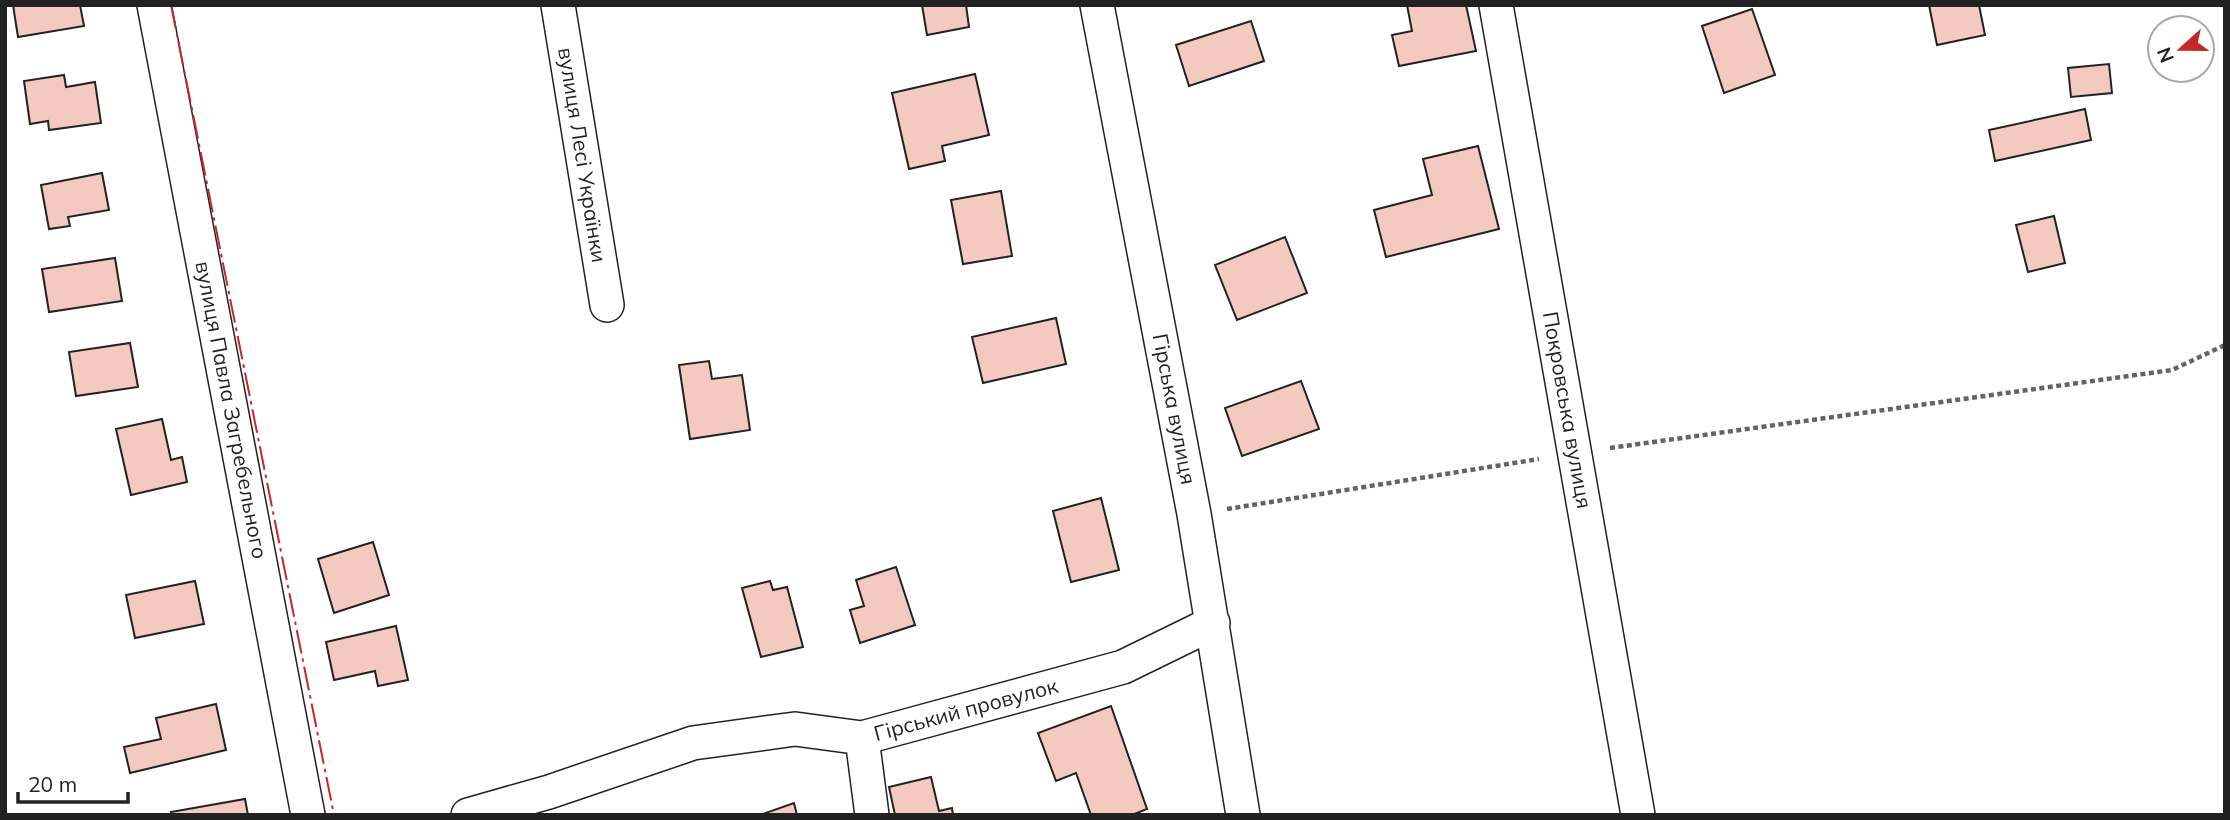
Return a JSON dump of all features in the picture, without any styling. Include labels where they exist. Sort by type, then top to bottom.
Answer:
[{"type":"street","name":"вулиця Павла Загребельного","points":[[154,5],[308,815]]},
{"type":"street","name":"вулиця Лесі Українки","points":[[558,5],[607,304]]},
{"type":"street","name":"Гірська вулиця","points":[[1097,5],[1194,514],[1242,815]]},
{"type":"street","name":"Покровська вулиця","points":[[1496,5],[1638,815]]},
{"type":"street","name":"Гірський провулок","points":[[468,815],[549,792],[693,743],[795,729],[862,738],[1122,667],[1213,623]]},
{"type":"street","points":[[862,738],[872,815]]},
{"type":"path","points":[[1194,514],[1574,454],[2172,370],[2225,345]]},
{"type":"building","points":[[13,5],[80,5],[84,26],[18,37]]},
{"type":"building","points":[[922,5],[966,5],[969,27],[927,35]]},
{"type":"building","points":[[1407,5],[1466,5],[1476,51],[1399,66],[1392,35],[1412,31]]},
{"type":"building","points":[[1929,5],[1979,5],[1985,35],[1937,45]]},
{"type":"building","points":[[1752,9],[1775,75],[1724,93],[1702,26]]},
{"type":"building","points":[[1251,21],[1264,61],[1189,86],[1176,45]]},
{"type":"building","points":[[2109,64],[2112,93],[2071,97],[2068,68]]},
{"type":"building","points":[[975,74],[989,135],[942,146],[945,161],[909,169],[892,93]]},
{"type":"building","points":[[64,75],[66,87],[95,82],[101,123],[49,130],[48,121],[30,124],[24,81]]},
{"type":"building","points":[[2085,109],[2091,140],[1995,161],[1989,130]]},
{"type":"building","points":[[1478,146],[1499,229],[1386,257],[1374,210],[1432,195],[1423,159]]},
{"type":"building","points":[[102,173],[109,210],[68,217],[70,226],[49,229],[41,185]]},
{"type":"building","points":[[1001,191],[1012,256],[963,264],[951,200]]},
{"type":"building","points":[[2054,216],[2065,263],[2028,272],[2016,225]]},
{"type":"building","points":[[1285,237],[1307,293],[1237,320],[1215,265]]},
{"type":"building","points":[[115,258],[122,301],[49,312],[42,269]]},
{"type":"building","points":[[1056,318],[1066,364],[983,383],[972,337]]},
{"type":"building","points":[[130,343],[138,387],[76,396],[69,352]]},
{"type":"building","points":[[709,361],[712,379],[742,375],[750,430],[690,439],[679,365]]},
{"type":"building","points":[[1301,381],[1319,429],[1242,456],[1225,408]]},
{"type":"building","points":[[162,419],[171,460],[182,457],[187,482],[131,495],[116,429]]},
{"type":"building","points":[[1101,498],[1119,570],[1071,582],[1053,511]]},
{"type":"building","points":[[373,542],[389,595],[334,613],[318,559]]},
{"type":"building","points":[[896,567],[915,625],[860,643],[850,610],[864,606],[856,580]]},
{"type":"building","points":[[195,581],[204,624],[135,638],[126,595]]},
{"type":"building","points":[[770,581],[773,590],[787,587],[803,647],[761,657],[742,588]]},
{"type":"building","points":[[396,626],[408,680],[378,686],[375,671],[334,680],[326,642]]},
{"type":"building","points":[[216,704],[226,750],[130,773],[124,747],[161,739],[156,718]]},
{"type":"building","points":[[1111,706],[1147,809],[1132,815],[1091,815],[1076,773],[1056,781],[1038,733]]},
{"type":"building","points":[[931,777],[939,811],[952,808],[953,815],[895,815],[889,787]]},
{"type":"building","points":[[245,799],[248,815],[172,815],[171,812]]},
{"type":"building","points":[[794,803],[797,815],[760,815]]},
{"type":"power","points":[[171,5],[334,815]]}]
